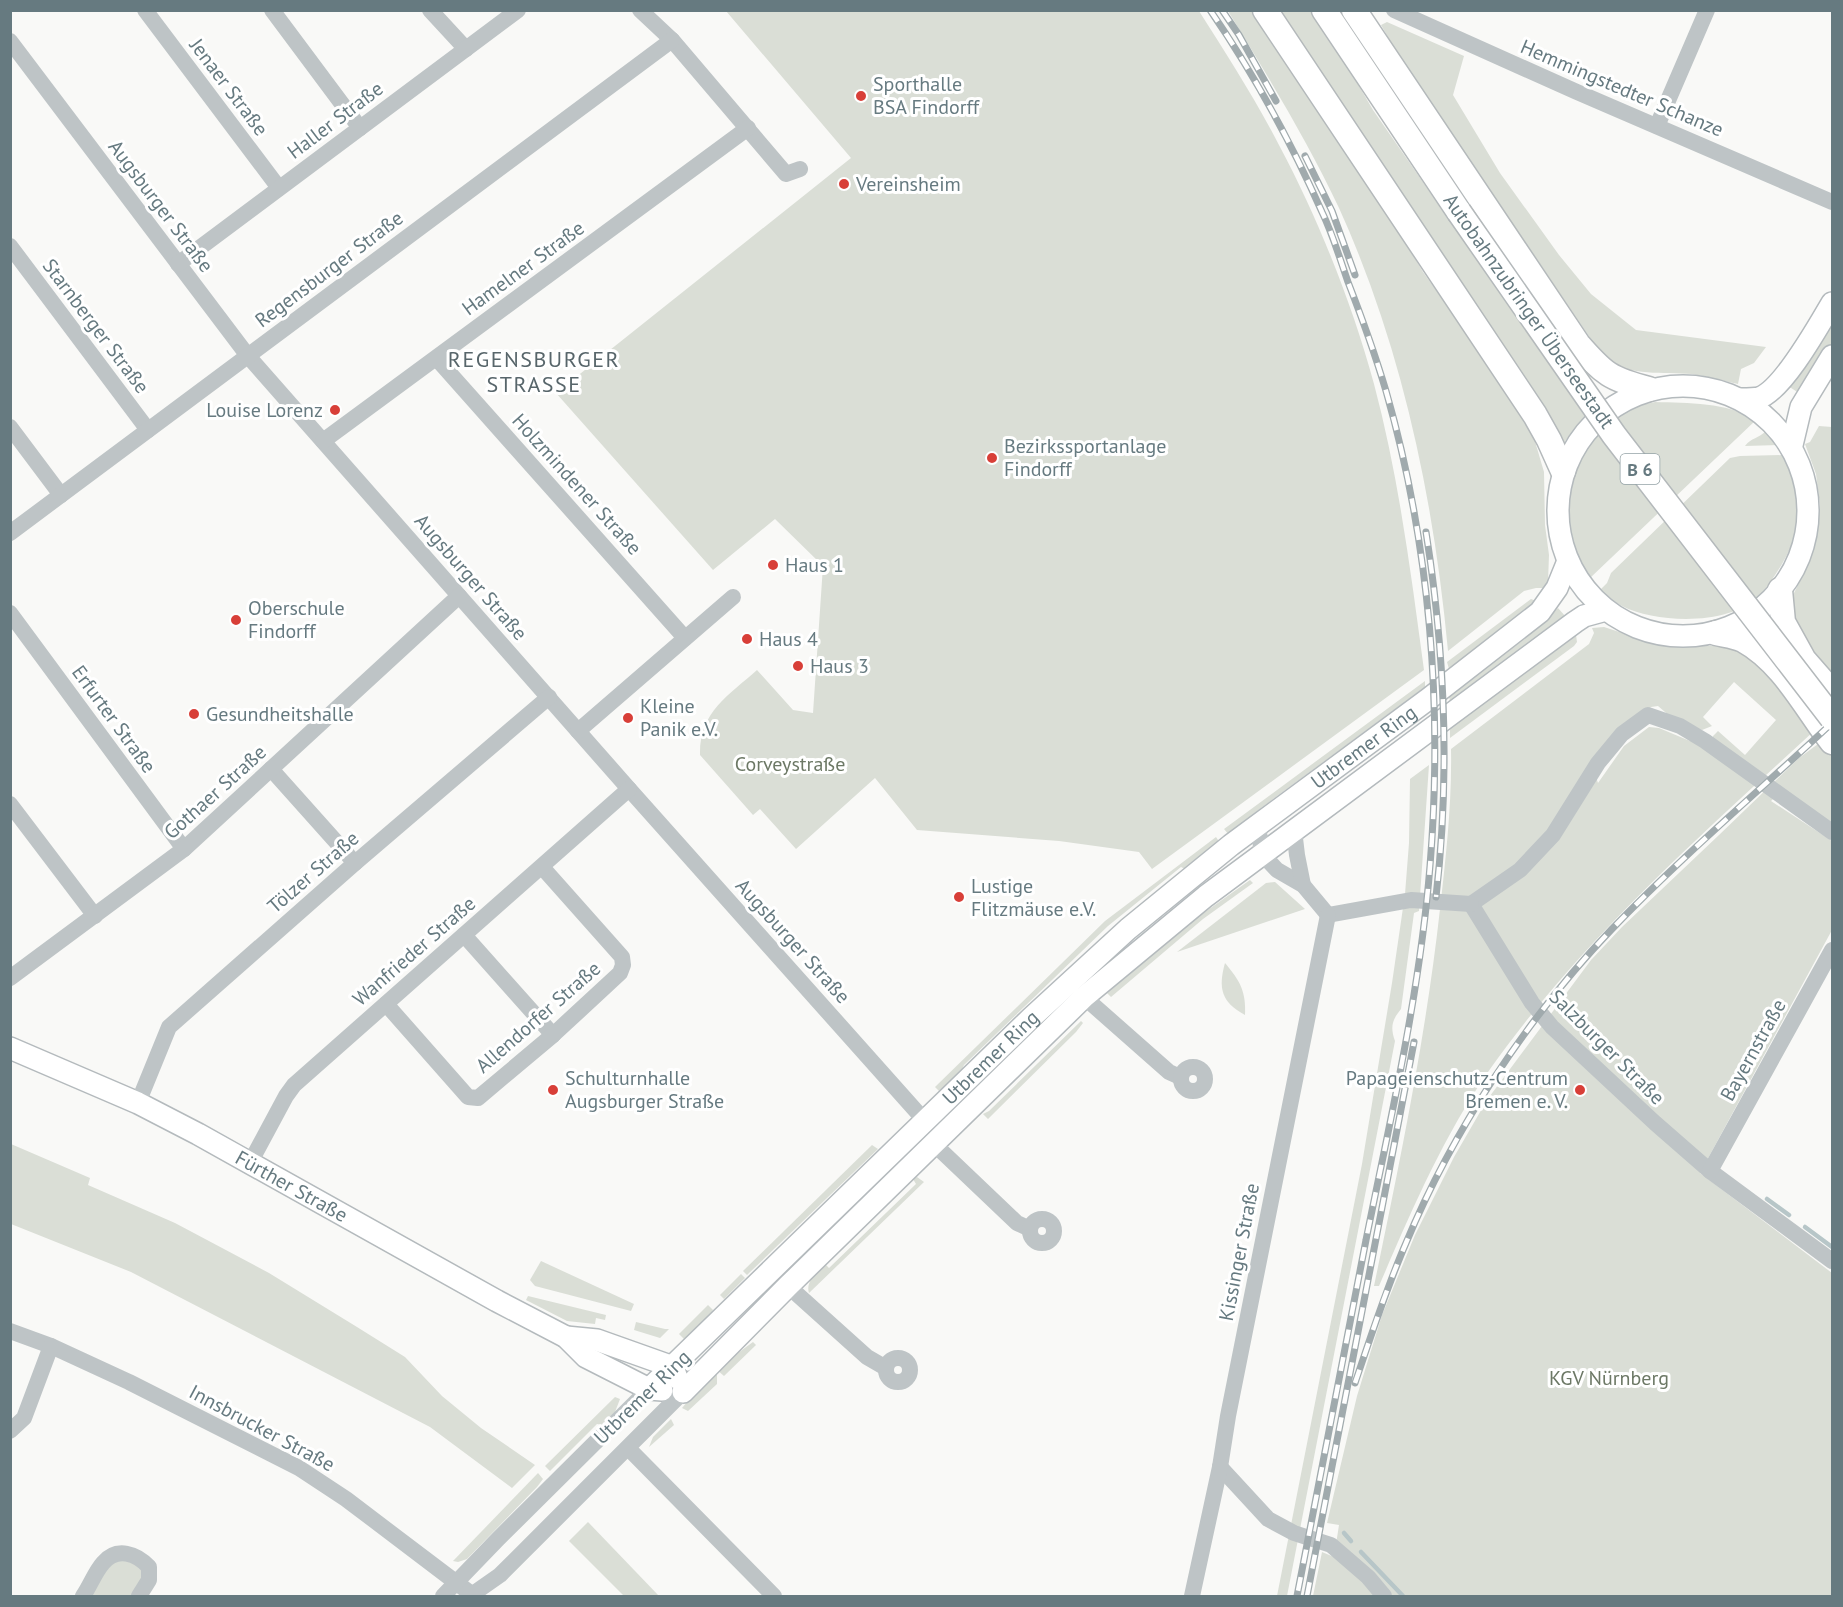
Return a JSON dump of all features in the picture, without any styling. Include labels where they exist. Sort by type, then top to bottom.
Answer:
[{"type":"highway","points":[[1265,10],[1534,415],[1549,440],[1563,471]]},
{"type":"highway","name":"Autobahnzubringer Überseestadt","points":[[1324,10],[1459,212],[1614,435],[1833,717]]},
{"type":"highway","points":[[1354,10],[1578,344],[1600,369],[1620,382],[1649,389]]},
{"type":"highway","points":[[1780,590],[1783,622],[1804,660],[1833,692]]},
{"type":"highway","points":[[1716,633],[1741,639],[1765,655],[1833,742]]},
{"type":"main road","points":[[1741,399],[1760,398],[1776,386],[1812,338],[1833,303]]},
{"type":"main road","points":[[1792,445],[1801,407],[1833,356]]},
{"type":"main road","points":[[1691,388],[1741,399],[1767,416],[1792,445],[1805,480],[1809,510],[1805,538],[1796,566],[1780,590],[1752,615],[1733,627],[1716,633],[1689,636],[1660,634],[1631,625],[1606,610],[1584,588],[1568,561],[1559,531],[1557,501],[1563,471],[1573,449],[1588,427],[1606,410],[1624,399],[1649,389],[1691,388]]},
{"type":"main road","name":"Utbremer Ring","points":[[649,1389],[925,1121],[1128,929],[1258,825],[1427,700],[1540,612],[1557,588],[1568,561]]},
{"type":"main road","name":"Utbremer Ring","points":[[683,1392],[788,1286],[1084,997],[1206,896],[1294,830],[1584,616],[1606,610]]},
{"type":"main road","name":"Fürther Straße","points":[[10,1048],[138,1103],[250,1163],[566,1337],[586,1357],[649,1389],[683,1392]]},
{"type":"main road","name":"Fürther Straße","points":[[566,1337],[597,1340],[673,1366]]},
{"type":"main road","points":[[673,1366],[683,1392]]},
{"type":"street","name":"Jenaer Straße","points":[[145,10],[279,188]]},
{"type":"street","points":[[272,10],[360,128]]},
{"type":"street","points":[[430,10],[466,50]]},
{"type":"street","name":"Haller Straße","points":[[178,264],[518,10]]},
{"type":"street","points":[[640,10],[672,40],[748,128],[795,176]]},
{"type":"street","points":[[1657,126],[1707,10]]},
{"type":"street","name":"Hemmingstedter Schanze","points":[[1395,11],[1833,202]]},
{"type":"street","name":"Regensburger Straße","points":[[10,533],[672,40]]},
{"type":"street","name":"Augsburger Straße","points":[[10,41],[248,356],[925,1121]]},
{"type":"street","name":"Hamelner Straße","points":[[323,441],[748,128]]},
{"type":"street","name":"Starnberger Straße","points":[[10,246],[148,430]]},
{"type":"street","name":"Holzmindener Straße","points":[[436,359],[685,638]]},
{"type":"street","points":[[10,427],[61,495]]},
{"type":"street","name":"Gothaer Straße","points":[[10,978],[184,849],[459,596]]},
{"type":"street","points":[[578,731],[733,597]]},
{"type":"street","name":"Erfurter Straße","points":[[10,614],[184,849]]},
{"type":"street","name":"Tölzer Straße","points":[[138,1103],[169,1027],[355,863],[549,697]]},
{"type":"street","points":[[1258,825],[1262,854],[1277,870],[1303,885],[1328,915],[1411,900],[1471,904],[1520,870],[1553,836],[1598,763],[1622,734],[1648,715],[1680,726],[1705,741],[1833,832]]},
{"type":"street","points":[[271,769],[355,863]]},
{"type":"street","name":"Wanfrieder Straße","points":[[250,1163],[294,1085],[629,789]]},
{"type":"street","points":[[10,804],[94,916]]},
{"type":"street","points":[[1294,830],[1303,885]]},
{"type":"street","name":"Allendorfer Straße","points":[[386,1004],[468,1097],[478,1098],[553,1035],[620,973],[623,965],[622,957],[542,867]]},
{"type":"street","name":"Salzburger Straße","points":[[1471,904],[1532,1003],[1552,1027],[1655,1124],[1710,1171],[1833,1261]]},
{"type":"street","name":"Kissinger Straße","points":[[1192,1596],[1220,1467],[1228,1416],[1328,915]]},
{"type":"street","points":[[464,935],[553,1035]]},
{"type":"street","name":"Bayernstraße","points":[[1710,1171],[1833,950]]},
{"type":"street","points":[[1084,997],[1169,1072],[1180,1077]]},
{"type":"street","points":[[934,1144],[1017,1223],[1030,1228]]},
{"type":"street","points":[[788,1286],[867,1357],[886,1368]]},
{"type":"street","name":"Innsbrucker Straße","points":[[10,1331],[51,1346],[139,1387],[299,1468],[346,1499],[473,1596]]},
{"type":"street","points":[[10,1431],[24,1418],[51,1346]]},
{"type":"street","name":"Utbremer Ring","points":[[443,1596],[455,1581],[649,1389]]},
{"type":"street","name":"Utbremer Ring","points":[[473,1596],[500,1575],[683,1392]]},
{"type":"street","points":[[628,1448],[774,1596]]},
{"type":"street","points":[[1220,1467],[1268,1519],[1294,1533],[1331,1545],[1348,1557],[1384,1596]]},
{"type":"street","points":[[83,1596],[103,1562],[115,1555],[128,1553],[140,1557],[149,1567],[149,1580],[139,1596]]},
{"type":"green space","name":"Bezirkssportanlage Findorff","points":[[726,11],[1199,11],[1271,129],[1294,174],[1321,233],[1356,324],[1374,384],[1391,455],[1404,526],[1424,670],[1152,869],[1139,852],[1059,841],[917,830],[875,778],[796,849],[760,809],[753,815],[700,755],[704,727],[717,706],[757,670],[793,710],[813,713],[823,566],[775,519],[713,570],[556,393],[851,158]]},
{"type":"green space","points":[[1228,11],[1252,11],[1380,200],[1423,272],[1492,368],[1534,438],[1544,472],[1545,525],[1549,555],[1548,582],[1544,588],[1524,591],[1448,651],[1442,594],[1424,481],[1412,425],[1381,315],[1361,261],[1327,183],[1286,108]]},
{"type":"green space","points":[[1276,11],[1312,11],[1373,110],[1585,416],[1563,444]]},
{"type":"green space","points":[[1387,22],[1464,56],[1453,95],[1500,173],[1559,255],[1591,294],[1636,330],[1766,347],[1754,363],[1741,369],[1738,384],[1692,374],[1636,371],[1605,360],[1396,51],[1381,25]]},
{"type":"green space","points":[[1832,315],[1832,346],[1802,395],[1788,386]]},
{"type":"green space","points":[[1655,402],[1694,403],[1720,407],[1745,414],[1756,420],[1590,578],[1580,561],[1569,525],[1567,507],[1574,472],[1594,438],[1618,414]]},
{"type":"green space","points":[[1819,426],[1832,427],[1832,679],[1805,643],[1793,611],[1793,595],[1807,567],[1817,536],[1820,505],[1816,474],[1805,444],[1810,442]]},
{"type":"green space","points":[[1766,431],[1779,445],[1745,446],[1750,441]]},
{"type":"green space","points":[[1784,455],[1797,497],[1799,519],[1796,532],[1789,552],[1775,576],[1761,594],[1748,604],[1714,617],[1674,619],[1637,612],[1619,604],[1600,590],[1607,583],[1611,573],[1730,458]]},
{"type":"green space","points":[[1531,599],[1536,601],[1449,669],[1447,662]]},
{"type":"green space","points":[[1558,608],[1566,617],[1450,703],[1449,695],[1527,637]]},
{"type":"green space","points":[[1604,627],[1650,642],[1685,646],[1732,646],[1762,664],[1814,731],[1642,892],[1562,978],[1524,1024],[1488,1072],[1456,1123],[1415,1204],[1379,1286],[1374,1286],[1403,1145],[1434,957],[1451,789],[1451,749],[1589,644],[1594,633],[1592,628]],"holes":[[[1734,682],[1776,720],[1745,755],[1718,731],[1713,739],[1690,741],[1659,728],[1649,727],[1624,746],[1598,783],[1592,765],[1651,707],[1658,706],[1672,718],[1702,730],[1712,726],[1703,717]]]},
{"type":"green space","points":[[1576,635],[1577,642],[1574,646],[1450,738],[1450,728]]},
{"type":"green space","points":[[1425,681],[1425,687],[1261,808],[1229,835],[1224,829]]},
{"type":"green space","name":"KGV Nürnberg","points":[[1822,741],[1832,754],[1832,826],[1782,790],[1771,801],[1832,841],[1832,930],[1700,1173],[1832,1273],[1832,1596],[1313,1596],[1322,1552],[1334,1557],[1339,1525],[1327,1523],[1357,1396],[1382,1315],[1415,1235],[1454,1157],[1487,1100],[1591,960],[1622,927],[1799,758]]},
{"type":"green space","points":[[1429,765],[1419,911],[1414,913],[1401,1009],[1393,1024],[1395,1041],[1287,1596],[1277,1596],[1362,1164],[1392,983],[1405,894],[1410,779]]},
{"type":"green space","points":[[1216,837],[1220,843],[1187,870],[1181,867],[1108,926],[964,1065],[960,1074],[939,1091],[935,1087],[1105,921]]},
{"type":"green space","points":[[1250,880],[1253,883],[1203,919],[1111,997],[1107,993],[1198,917]]},
{"type":"green space","points":[[1275,882],[1305,909],[1177,952],[1266,883]]},
{"type":"green space","points":[[1225,963],[1241,987],[1245,1015],[1231,1005],[1223,993],[1222,980]]},
{"type":"green space","points":[[1081,1021],[1083,1023],[1076,1032],[988,1119],[983,1114],[989,1111]]},
{"type":"green space","points":[[11,1144],[90,1178],[88,1185],[175,1223],[269,1273],[405,1357],[442,1396],[481,1428],[535,1465],[512,1488],[430,1427],[131,1272],[11,1224]]},
{"type":"green space","points":[[872,1145],[878,1149],[747,1275],[743,1271]]},
{"type":"green space","points":[[917,1177],[924,1182],[809,1293],[810,1281],[825,1264],[829,1268],[916,1184],[913,1179]]},
{"type":"green space","points":[[541,1261],[634,1304],[631,1311],[535,1286],[530,1280]]},
{"type":"green space","points":[[741,1274],[745,1278],[724,1299],[720,1295]]},
{"type":"green space","points":[[528,1296],[606,1315],[605,1320],[596,1318],[595,1324],[567,1321],[526,1300]]},
{"type":"green space","points":[[708,1305],[713,1310],[709,1319],[686,1341],[679,1334]]},
{"type":"green space","points":[[636,1322],[669,1329],[660,1338],[634,1330]]},
{"type":"green space","points":[[753,1342],[756,1345],[724,1376],[716,1369]]},
{"type":"green space","points":[[713,1372],[717,1375],[717,1384],[688,1411],[682,1408]]},
{"type":"green space","points":[[615,1397],[620,1399],[615,1412],[603,1425],[597,1424],[550,1471],[545,1466]]},
{"type":"green space","points":[[671,1419],[674,1425],[649,1447],[653,1437]]},
{"type":"green space","points":[[538,1473],[543,1479],[537,1487],[467,1559],[453,1561]]},
{"type":"green space","points":[[588,1522],[659,1596],[624,1596],[569,1541]]},
{"type":"green space","points":[[134,1559],[145,1576],[131,1596],[89,1596],[109,1562]]},
{"type":"waterway","points":[[1767,1199],[1789,1215]]},
{"type":"waterway","points":[[1805,1227],[1832,1247]]},
{"type":"waterway","points":[[1344,1533],[1351,1541]]},
{"type":"waterway","points":[[1361,1552],[1403,1596]]},
{"type":"railway","points":[[1210,10],[1257,84],[1310,186],[1333,238],[1377,363],[1401,449],[1413,507],[1423,567],[1433,686],[1434,806],[1425,913],[1412,1007],[1297,1596]]},
{"type":"railway","points":[[1222,10],[1239,35],[1276,101]]},
{"type":"railway","points":[[1305,156],[1332,211],[1355,275]]},
{"type":"railway","points":[[1426,532],[1438,623],[1443,714],[1443,806],[1436,897]]},
{"type":"railway","points":[[1355,1383],[1392,1278],[1425,1201],[1469,1118],[1522,1038],[1550,1000],[1611,930],[1692,850],[1832,723]]},
{"type":"railway","points":[[1307,1596],[1414,1042]]},
{"type":"place","name":"Sporthalle BSA Findorff","points":[[861,96]]},
{"type":"place","name":"Vereinsheim","points":[[844,184]]},
{"type":"place","name":"Louise Lorenz","points":[[335,410]]},
{"type":"place","name":"Bezirkssportanlage Findorff","points":[[992,458]]},
{"type":"place","name":"Haus 1","points":[[773,565]]},
{"type":"place","name":"Oberschule Findorff","points":[[236,620]]},
{"type":"place","name":"Haus 4","points":[[747,639]]},
{"type":"place","name":"Haus 3","points":[[798,666]]},
{"type":"place","name":"Gesundheitshalle","points":[[194,714]]},
{"type":"place","name":"Kleine Panik e.V.","points":[[628,718]]},
{"type":"place","name":"Lustige Flitzmäuse e.V.","points":[[959,897]]},
{"type":"place","name":"Schulturnhalle Augsburger Straße","points":[[553,1090]]},
{"type":"place","name":"Papageienschutz-Centrum Bremen e. V.","points":[[1580,1090]]},
{"type":"district","name":"REGENSBURGER STRASSE","points":[[534,372]]},
{"type":"park label","name":"Corveystraße","points":[[790,764]]}]
